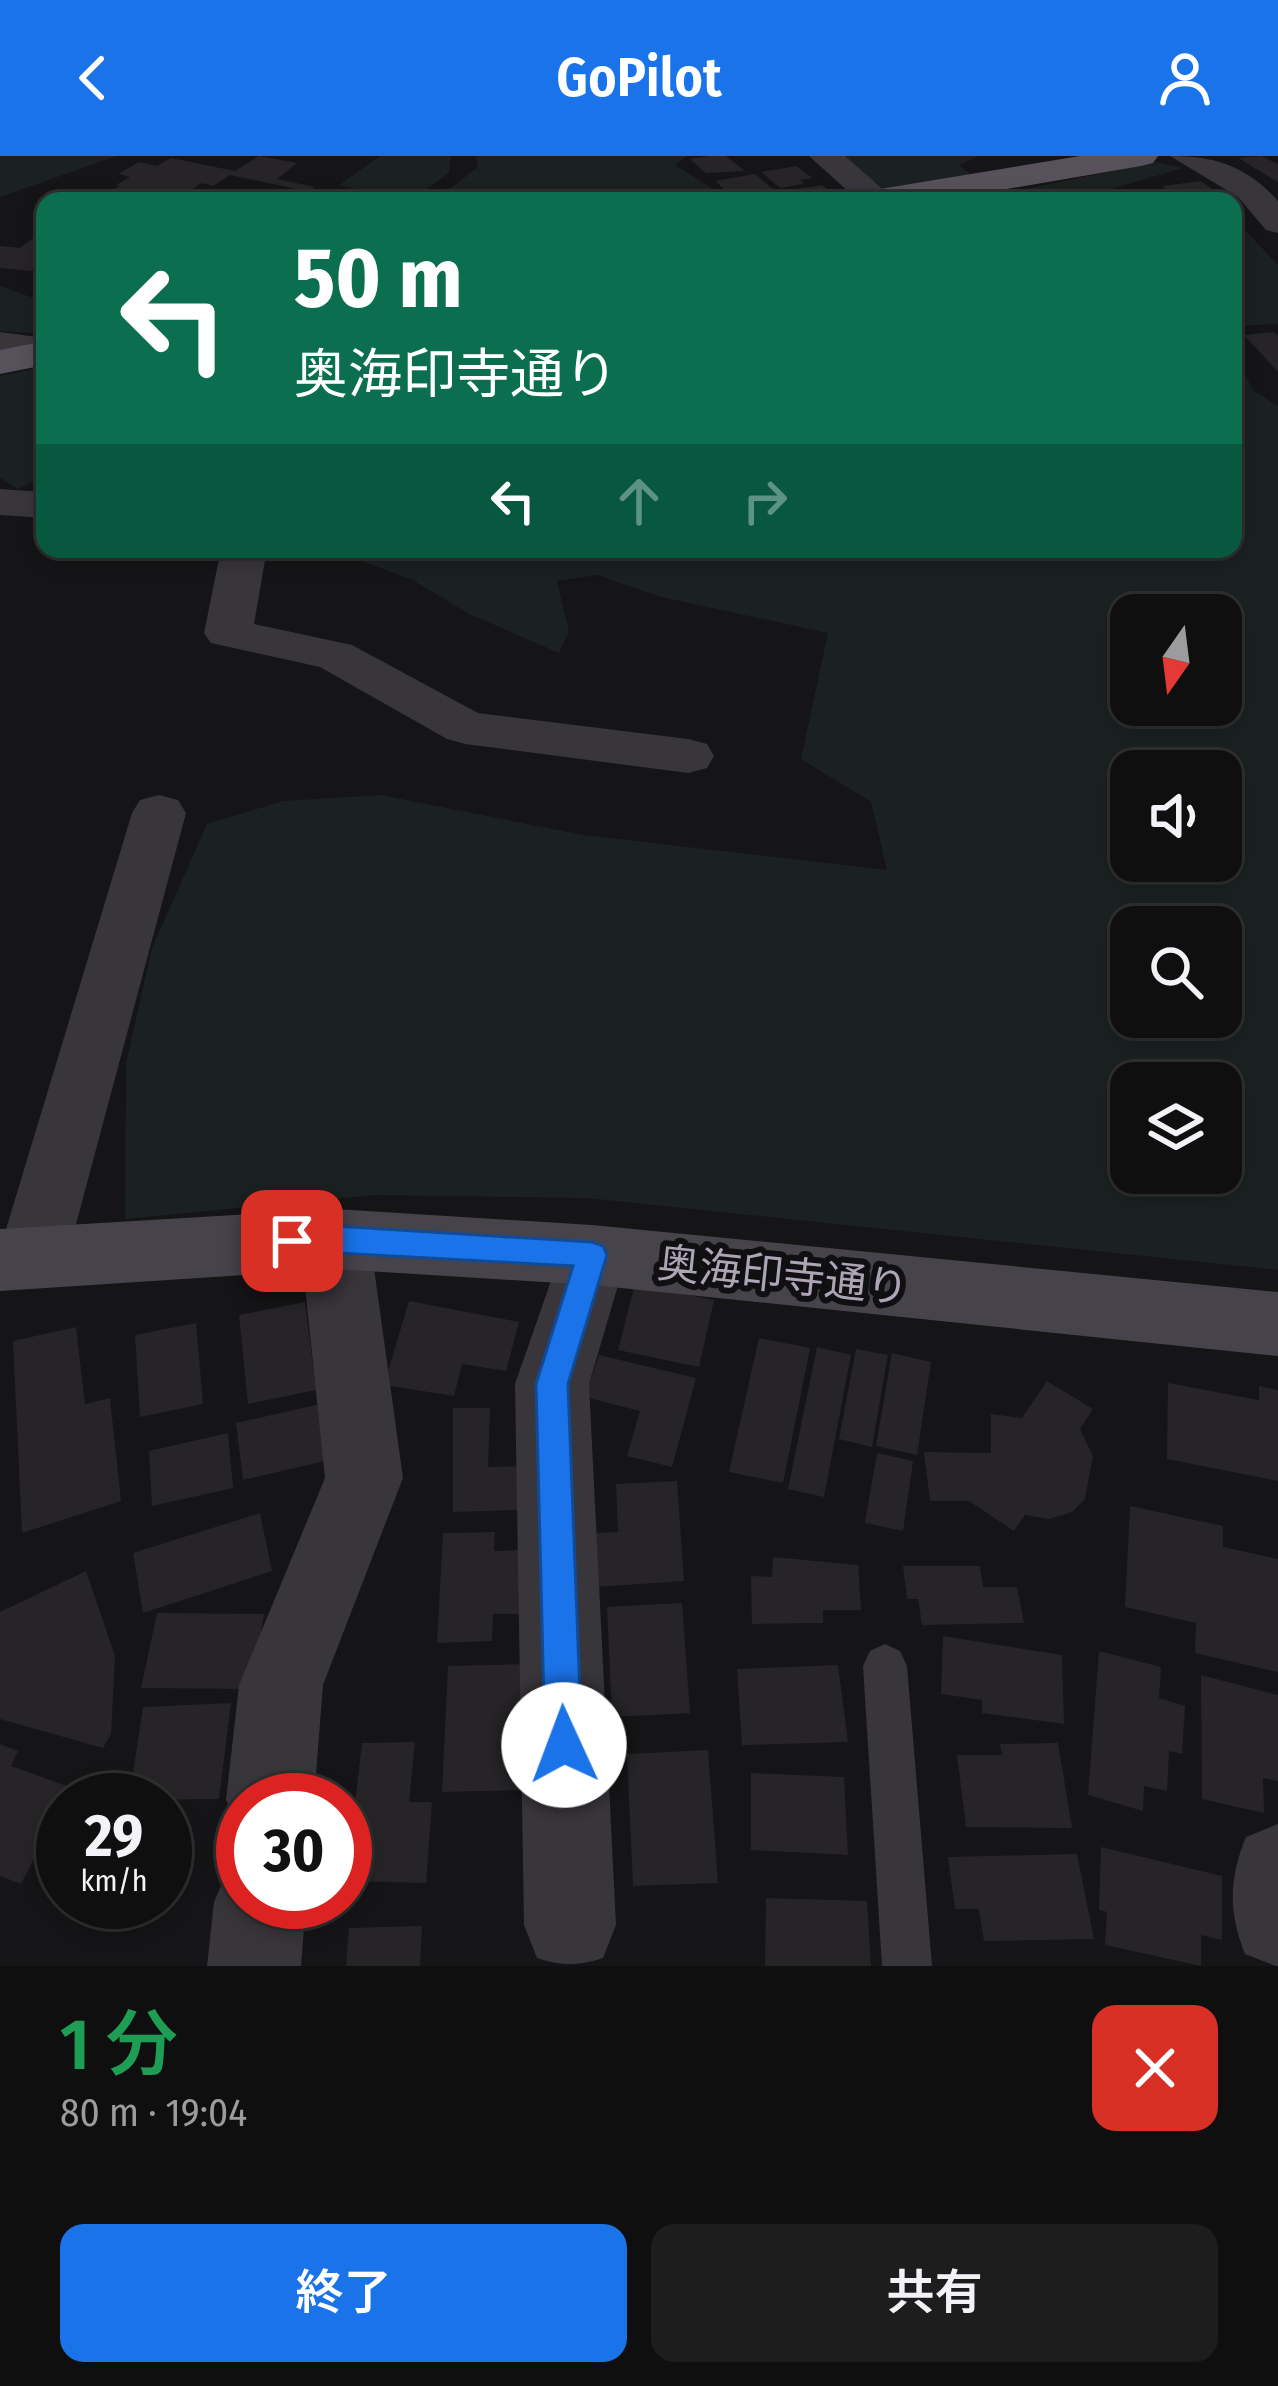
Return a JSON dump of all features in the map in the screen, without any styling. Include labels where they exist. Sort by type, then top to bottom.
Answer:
[{"type":"main road","points":[[929,192],[1141,156]]},
{"type":"main road","points":[[0,362],[36,353]]},
{"type":"street","points":[[825,156],[866,192]]},
{"type":"street","points":[[1186,156],[1250,190],[1278,223]]},
{"type":"street","points":[[0,344],[36,350]]},
{"type":"street","points":[[0,502],[36,504]]},
{"type":"street","points":[[242,558],[228,633],[335,655],[465,728],[688,756]]},
{"type":"street","points":[[16,1259],[159,813]]},
{"type":"street","points":[[272,1773],[280,1685],[364,1478],[335,1239]]},
{"type":"street","name":"奥海印寺通り","points":[[16,1259],[335,1239],[592,1255],[1278,1324]]},
{"type":"street","points":[[570,1925],[552,1384],[592,1255]]},
{"type":"street","points":[[1278,1869],[1278,1921]]},
{"type":"street","points":[[254,1966],[257,1929]]},
{"type":"lane","points":[[886,1666],[907,1966]]},
{"type":"shaded area","points":[[0,156],[117,156],[0,197]]},
{"type":"shaded area","points":[[380,156],[451,158],[449,173],[423,192],[369,192],[339,185]]},
{"type":"shaded area","points":[[476,156],[687,156],[675,165],[714,192],[446,192],[478,167]]},
{"type":"shaded area","points":[[840,156],[979,156],[959,165],[971,175],[885,190]]},
{"type":"shaded area","points":[[1157,162],[1183,168],[1106,192],[1012,192]]},
{"type":"shaded area","points":[[1242,229],[1278,265],[1278,324],[1242,326]]},
{"type":"shaded area","points":[[0,286],[36,299],[36,333],[0,331]]},
{"type":"shaded area","points":[[36,369],[36,481],[18,489],[0,478],[0,376]]},
{"type":"shaded area","points":[[1242,370],[1254,391],[1278,406],[1278,1270],[587,1198],[374,1195],[125,1219],[126,1063],[152,948],[207,824],[283,801],[381,795],[583,835],[887,870],[871,802],[801,759],[828,633],[661,597],[597,575],[557,581],[569,632],[559,653],[469,614],[413,580],[353,558],[1242,558]]},
{"type":"building","points":[[259,156],[297,163],[277,179],[315,187],[309,191],[316,192],[291,192],[296,189],[230,175],[213,186],[202,183],[188,192],[106,192],[130,177],[118,174],[139,162],[157,166],[171,158],[235,171]]},
{"type":"building","points":[[726,156],[745,171],[706,173],[690,159]]},
{"type":"building","points":[[1261,156],[1278,164],[1278,182],[1238,158]]},
{"type":"building","points":[[797,166],[812,178],[800,180],[804,184],[780,188],[761,172]]},
{"type":"building","points":[[755,174],[776,192],[728,192],[715,181]]},
{"type":"building","points":[[1201,181],[1216,192],[1170,192],[1162,186]]},
{"type":"building","points":[[822,185],[831,192],[785,192]]},
{"type":"building","points":[[36,236],[36,268],[0,268],[0,246],[20,248]]},
{"type":"building","points":[[1274,332],[1278,336],[1278,372],[1244,335]]},
{"type":"building","points":[[635,1284],[714,1300],[699,1367],[618,1350]]},
{"type":"building","points":[[409,1301],[519,1322],[506,1371],[462,1364],[454,1396],[384,1385]]},
{"type":"building","points":[[305,1302],[316,1390],[248,1404],[239,1315]]},
{"type":"building","points":[[196,1323],[203,1404],[140,1417],[135,1335]]},
{"type":"building","points":[[76,1327],[85,1404],[110,1398],[121,1501],[22,1533],[13,1341]]},
{"type":"building","points":[[759,1338],[810,1348],[783,1483],[729,1472]]},
{"type":"building","points":[[817,1347],[851,1355],[824,1497],[788,1489]]},
{"type":"building","points":[[856,1349],[888,1355],[872,1447],[839,1439]]},
{"type":"building","points":[[892,1353],[931,1362],[917,1455],[876,1446]]},
{"type":"building","points":[[599,1355],[696,1378],[672,1467],[627,1456],[640,1411],[585,1397]]},
{"type":"building","points":[[1047,1381],[1093,1409],[1080,1429],[1093,1456],[1085,1499],[1072,1512],[1049,1519],[1025,1515],[1014,1531],[969,1501],[930,1501],[924,1452],[991,1453],[991,1414],[1022,1418]]},
{"type":"building","points":[[1168,1383],[1259,1400],[1259,1386],[1278,1390],[1278,1481],[1167,1459]]},
{"type":"building","points":[[320,1404],[329,1460],[243,1480],[236,1423]]},
{"type":"building","points":[[453,1408],[490,1408],[488,1467],[522,1466],[522,1510],[453,1512]]},
{"type":"building","points":[[228,1433],[233,1488],[152,1506],[149,1451]]},
{"type":"building","points":[[877,1453],[913,1461],[903,1531],[865,1523]]},
{"type":"building","points":[[677,1481],[684,1581],[595,1587],[592,1533],[618,1532],[616,1484]]},
{"type":"building","points":[[1130,1506],[1223,1526],[1223,1547],[1278,1559],[1278,1672],[1195,1653],[1196,1623],[1125,1607]]},
{"type":"building","points":[[260,1513],[272,1571],[143,1613],[133,1553]]},
{"type":"building","points":[[495,1532],[494,1551],[523,1550],[521,1614],[493,1614],[492,1641],[437,1643],[443,1533]]},
{"type":"building","points":[[773,1557],[858,1565],[861,1610],[823,1610],[823,1623],[752,1624],[751,1576],[772,1577]]},
{"type":"building","points":[[903,1566],[980,1566],[983,1587],[1017,1587],[1024,1623],[922,1625],[918,1599],[907,1599]]},
{"type":"building","points":[[86,1571],[115,1656],[111,1734],[103,1748],[0,1719],[0,1612]]},
{"type":"building","points":[[682,1603],[690,1713],[612,1717],[607,1607]]},
{"type":"building","points":[[157,1613],[264,1614],[252,1689],[141,1688]]},
{"type":"building","points":[[943,1636],[1062,1655],[1064,1724],[982,1713],[982,1700],[941,1694]]},
{"type":"building","points":[[1099,1651],[1161,1667],[1159,1698],[1185,1706],[1182,1754],[1169,1751],[1167,1791],[1144,1786],[1143,1811],[1088,1795]]},
{"type":"building","points":[[526,1664],[524,1790],[442,1792],[448,1666]]},
{"type":"building","points":[[838,1665],[848,1742],[742,1745],[737,1669]]},
{"type":"building","points":[[1201,1675],[1278,1695],[1278,1781],[1263,1778],[1264,1813],[1202,1799]]},
{"type":"building","points":[[231,1703],[222,1773],[216,1773],[216,1799],[192,1799],[192,1773],[133,1773],[143,1707]]},
{"type":"building","points":[[415,1742],[409,1802],[432,1802],[426,1883],[372,1882],[372,1773],[359,1773],[362,1743]]},
{"type":"building","points":[[1058,1743],[1072,1828],[966,1827],[957,1755],[1002,1755],[1000,1744]]},
{"type":"building","points":[[0,1744],[18,1751],[11,1766],[36,1775],[36,1854],[21,1884],[0,1876]]},
{"type":"building","points":[[708,1750],[718,1883],[633,1886],[627,1754]]},
{"type":"building","points":[[751,1773],[844,1777],[848,1855],[751,1850]]},
{"type":"building","points":[[1101,1847],[1222,1876],[1222,1940],[1201,1935],[1201,1966],[1105,1945],[1107,1912],[1099,1910]]},
{"type":"building","points":[[1077,1854],[1094,1939],[984,1941],[979,1909],[955,1909],[948,1857]]},
{"type":"building","points":[[766,1898],[867,1901],[871,1966],[765,1966]]},
{"type":"building","points":[[422,1926],[420,1966],[346,1966],[349,1929]]},
{"type":"route","points":[[292,1241],[335,1239],[592,1255],[552,1384],[564,1745]]}]
